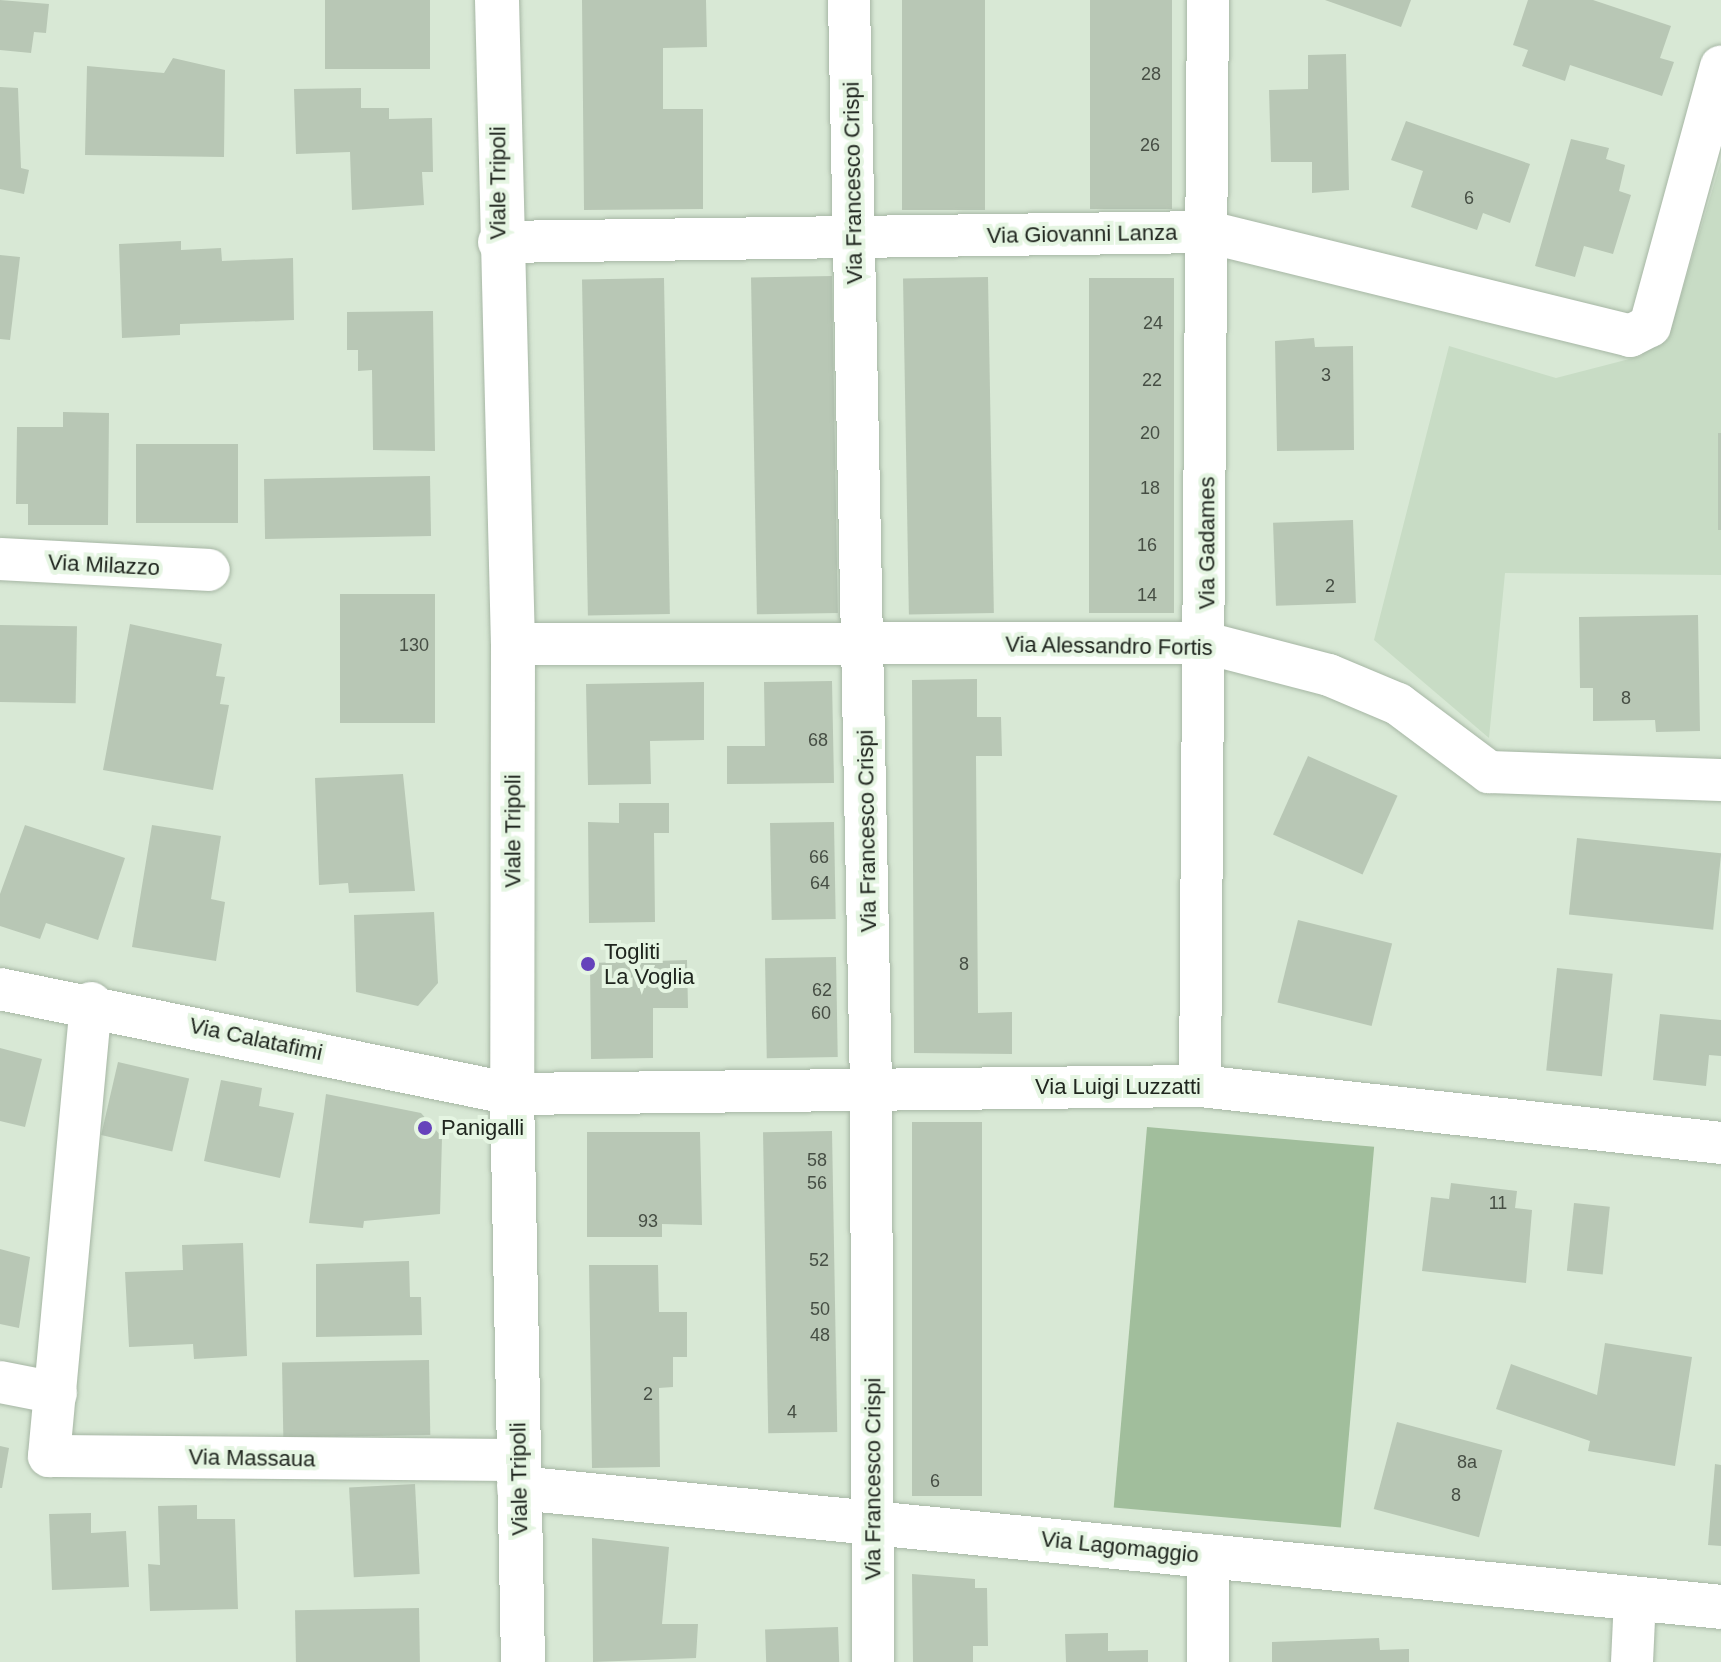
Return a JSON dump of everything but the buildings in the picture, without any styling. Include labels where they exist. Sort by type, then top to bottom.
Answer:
[{"type":"street","name":"Viale Tripoli","points":[[497,0],[499,242],[513,644],[512,1094],[523,1662]]},
{"type":"street","name":"Via Francesco Crispi","points":[[849,0],[871,1087],[873,1662]]},
{"type":"street","name":"Via Gadames","points":[[1200,1086],[1206,643],[1208,0]]},
{"type":"street","name":"Via Giovanni Lanza","points":[[499,242],[1208,232],[1630,336],[1650,326],[1721,67]]},
{"type":"street","name":"Via Milazzo","points":[[0,559],[209,570]]},
{"type":"street","name":"Via Alessandro Fortis","points":[[513,644],[1206,643],[1329,675],[1398,704],[1489,772],[1721,780]]},
{"type":"street","name":"Via Calatafimi","points":[[0,989],[91,1003],[512,1094]]},
{"type":"street","name":"Via Massaua","points":[[91,1003],[49,1456],[519,1474]]},
{"type":"street","name":"Via Luigi Luzzatti","points":[[512,1094],[871,1087],[1200,1086],[1721,1143]]},
{"type":"street","points":[[0,1382],[56,1393]]},
{"type":"street","name":"Via Lagomaggio","points":[[519,1474],[873,1521],[1721,1607]]},
{"type":"street","points":[[1208,1555],[1208,1662]]},
{"type":"street","points":[[1632,1662],[1635,1599]]},
{"type":"shaded area","points":[[1721,161],[1721,575],[1505,573],[1489,738],[1374,640],[1449,346],[1556,378],[1641,356],[1673,322]]},
{"type":"shaded area","points":[[1147,1127],[1374,1147],[1341,1527],[1114,1508]]},
{"type":"place","name":"Togliti La Voglia","points":[[588,964]]},
{"type":"place","name":"Panigalli","points":[[425,1128]]}]
